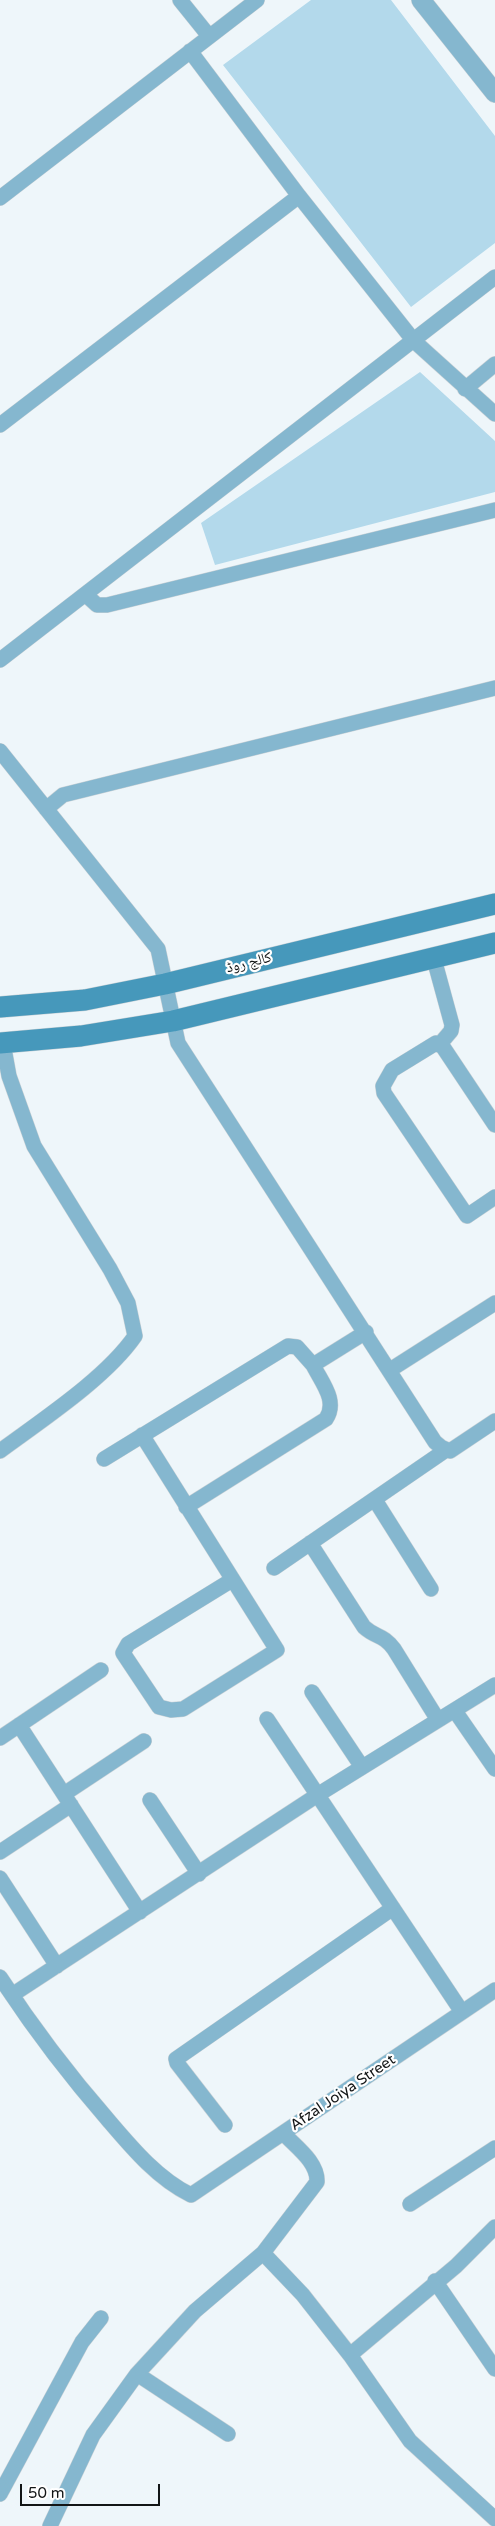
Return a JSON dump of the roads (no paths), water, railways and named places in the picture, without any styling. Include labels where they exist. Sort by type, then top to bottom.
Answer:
[{"type":"main road","name":"کالج روڈ","points":[[0,1007],[85,1000],[165,984],[495,904]]},
{"type":"main road","points":[[1,1042],[81,1036],[173,1021],[495,943]]},
{"type":"street","points":[[180,0],[209,36]]},
{"type":"street","points":[[0,198],[257,0]]},
{"type":"street","points":[[421,0],[495,93]]},
{"type":"street","points":[[190,51],[299,196],[414,341],[465,389],[495,414]]},
{"type":"street","points":[[0,425],[299,196]]},
{"type":"street","points":[[0,660],[495,277]]},
{"type":"street","points":[[465,389],[495,364]]},
{"type":"street","points":[[86,595],[97,605],[106,605],[495,510]]},
{"type":"street","points":[[46,809],[63,795],[495,688]]},
{"type":"street","points":[[0,751],[158,949],[178,1044],[436,1442],[446,1450]]},
{"type":"street","points":[[434,959],[452,1025],[451,1031],[440,1044],[432,1044],[392,1070],[383,1086],[384,1093],[467,1216],[495,1197]]},
{"type":"street","points":[[0,1451],[61,1406],[125,1350],[135,1336],[128,1303],[110,1269],[34,1146],[9,1076],[1,1042]]},
{"type":"street","points":[[440,1044],[495,1125]]},
{"type":"street","points":[[390,1370],[495,1303]]},
{"type":"street","points":[[313,1366],[366,1332]]},
{"type":"street","points":[[104,1459],[288,1346],[297,1347],[313,1366],[330,1398],[331,1411],[326,1419],[186,1507]]},
{"type":"street","points":[[274,1568],[446,1450],[453,1449],[495,1421]]},
{"type":"street","points":[[142,1435],[277,1650],[183,1708],[171,1710],[159,1707],[123,1653],[128,1644],[232,1580]]},
{"type":"street","points":[[375,1500],[431,1589]]},
{"type":"street","points":[[310,1542],[364,1627],[370,1633],[387,1639],[438,1720]]},
{"type":"street","points":[[0,1738],[101,1670]]},
{"type":"street","points":[[0,1977],[12,1995],[319,1794],[495,1685]]},
{"type":"street","points":[[312,1692],[362,1767]]},
{"type":"street","points":[[455,1711],[495,1769]]},
{"type":"street","points":[[267,1719],[319,1794],[462,2012]]},
{"type":"street","points":[[19,1725],[140,1912]]},
{"type":"street","points":[[0,1852],[144,1741]]},
{"type":"street","points":[[150,1800],[199,1874]]},
{"type":"street","points":[[0,1878],[57,1966]]},
{"type":"street","points":[[225,2125],[177,2063],[176,2059],[393,1908]]},
{"type":"street","name":"Afzal Joiya Street","points":[[12,1995],[68,2074],[125,2140],[166,2180],[190,2195],[495,1990]]},
{"type":"street","points":[[50,2526],[93,2435],[137,2374],[195,2311],[263,2253],[316,2182],[317,2173],[314,2166],[283,2133]]},
{"type":"street","points":[[410,2204],[495,2148]]},
{"type":"street","points":[[350,2355],[435,2281],[456,2266],[495,2227]]},
{"type":"street","points":[[263,2253],[303,2295],[350,2355],[410,2441],[495,2520]]},
{"type":"street","points":[[435,2281],[495,2369]]},
{"type":"street","points":[[0,2494],[82,2342],[101,2318]]},
{"type":"street","points":[[137,2374],[228,2434]]}]
